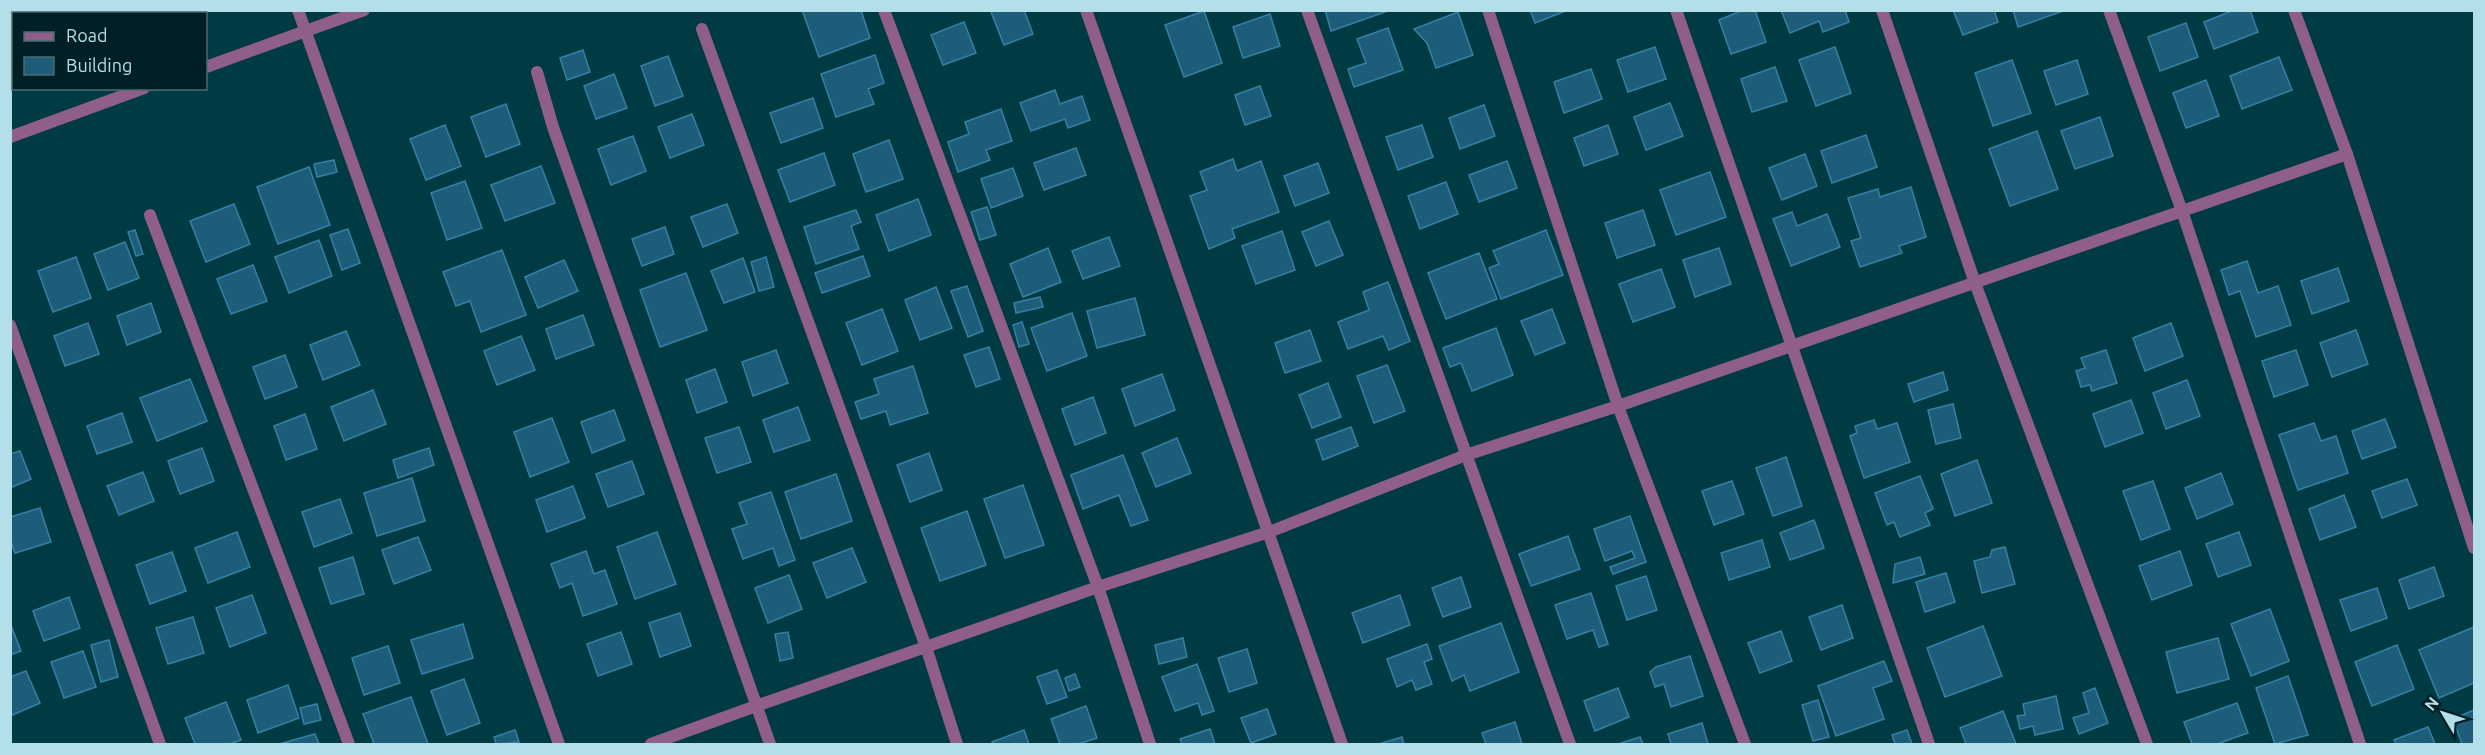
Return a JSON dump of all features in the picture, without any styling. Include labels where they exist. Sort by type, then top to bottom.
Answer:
[{"type":"street","points":[[298,10],[559,744]]},
{"type":"street","points":[[207,67],[364,10]]},
{"type":"street","points":[[884,10],[1098,587],[1150,744]]},
{"type":"street","points":[[1086,10],[1342,744]]},
{"type":"street","points":[[1307,10],[1570,744]]},
{"type":"street","points":[[1488,10],[1618,406],[1745,744]]},
{"type":"street","points":[[1676,10],[1929,744]]},
{"type":"street","points":[[1882,10],[1975,283],[2147,744]]},
{"type":"street","points":[[2109,10],[2182,212],[2360,744]]},
{"type":"street","points":[[2294,10],[2347,154],[2475,548]]},
{"type":"street","points":[[702,29],[926,647],[957,744]]},
{"type":"street","points":[[537,72],[553,127],[770,744]]},
{"type":"street","points":[[10,137],[130,91]]},
{"type":"street","points":[[651,744],[756,705],[1098,587],[1269,531],[1466,455],[1792,347],[2347,154]]},
{"type":"street","points":[[150,215],[349,744]]},
{"type":"street","points":[[10,325],[160,744]]},
{"type":"building","points":[[13,10],[48,10],[48,12],[14,12]]},
{"type":"building","points":[[802,10],[861,10],[870,38],[819,57]]},
{"type":"building","points":[[1024,10],[1033,34],[1004,45],[991,12]]},
{"type":"building","points":[[1325,10],[1388,10],[1388,11],[1331,31]]},
{"type":"building","points":[[1530,10],[1568,10],[1535,23]]},
{"type":"building","points":[[1743,10],[1755,10],[1766,42],[1731,54],[1719,20]]},
{"type":"building","points":[[1781,10],[1845,10],[1849,22],[1823,32],[1819,21],[1790,33]]},
{"type":"building","points":[[1953,10],[1994,10],[1998,22],[1963,35]]},
{"type":"building","points":[[2013,10],[2066,10],[2018,27]]},
{"type":"building","points":[[2234,10],[2250,10],[2258,32],[2214,49],[2204,22]]},
{"type":"building","points":[[1204,11],[1222,63],[1184,77],[1165,25]]},
{"type":"building","points":[[1458,12],[1473,55],[1436,68],[1427,43],[1414,29]]},
{"type":"building","points":[[1270,14],[1280,46],[1243,58],[1233,27]]},
{"type":"building","points":[[964,22],[976,53],[943,65],[931,35]]},
{"type":"building","points":[[2186,23],[2198,57],[2160,71],[2148,37]]},
{"type":"building","points":[[1388,28],[1403,70],[1354,87],[1348,69],[1366,63],[1357,39]]},
{"type":"building","points":[[1655,47],[1666,79],[1628,92],[1617,60]]},
{"type":"building","points":[[1835,47],[1851,93],[1816,106],[1799,60]]},
{"type":"building","points":[[583,50],[590,72],[567,80],[560,58]]},
{"type":"building","points":[[875,55],[884,83],[868,89],[874,104],[836,117],[821,74]]},
{"type":"building","points":[[668,56],[683,96],[655,106],[641,66]]},
{"type":"building","points":[[2279,57],[2292,90],[2242,109],[2230,76]]},
{"type":"building","points":[[2012,60],[2031,113],[1993,126],[1975,73]]},
{"type":"building","points":[[2077,60],[2088,94],[2056,105],[2044,71]]},
{"type":"building","points":[[1775,67],[1787,101],[1752,112],[1741,79]]},
{"type":"building","points":[[1591,69],[1602,99],[1564,113],[1554,82]]},
{"type":"building","points":[[614,74],[627,108],[596,119],[584,86]]},
{"type":"building","points":[[2206,80],[2219,116],[2186,128],[2173,93]]},
{"type":"building","points":[[1260,86],[1271,116],[1245,125],[1235,95]]},
{"type":"building","points":[[1055,90],[1060,104],[1082,96],[1090,120],[1068,128],[1065,119],[1031,131],[1020,103]]},
{"type":"building","points":[[813,98],[823,128],[781,143],[770,113]]},
{"type":"building","points":[[1670,103],[1683,136],[1646,150],[1634,117]]},
{"type":"building","points":[[506,104],[520,144],[486,157],[471,117]]},
{"type":"building","points":[[1484,105],[1495,136],[1460,149],[1449,118]]},
{"type":"building","points":[[1001,109],[1012,141],[986,150],[990,160],[958,172],[948,142],[969,134],[965,122]]},
{"type":"building","points":[[692,114],[704,145],[670,158],[658,127]]},
{"type":"building","points":[[2100,117],[2113,156],[2075,169],[2061,131]]},
{"type":"building","points":[[445,125],[461,166],[426,180],[410,139]]},
{"type":"building","points":[[1422,125],[1433,157],[1398,170],[1386,137]]},
{"type":"building","points":[[1608,125],[1618,154],[1584,166],[1574,138]]},
{"type":"building","points":[[2037,131],[2058,189],[2010,206],[1989,149]]},
{"type":"building","points":[[1866,135],[1877,167],[1832,183],[1821,151]]},
{"type":"building","points":[[633,136],[646,171],[611,185],[598,149]]},
{"type":"building","points":[[889,140],[903,179],[866,192],[853,154]]},
{"type":"building","points":[[1076,148],[1086,175],[1044,190],[1034,163]]},
{"type":"building","points":[[824,153],[835,185],[790,202],[778,170]]},
{"type":"building","points":[[1805,154],[1817,186],[1782,200],[1769,168]]},
{"type":"building","points":[[1233,159],[1237,171],[1261,161],[1279,212],[1232,229],[1235,238],[1209,249],[1190,196],[1207,190],[1200,172]]},
{"type":"building","points":[[334,160],[337,172],[317,177],[314,164]]},
{"type":"building","points":[[1507,161],[1517,188],[1479,202],[1469,175]]},
{"type":"building","points":[[1318,163],[1329,193],[1295,206],[1284,176]]},
{"type":"building","points":[[541,166],[555,203],[505,221],[491,185]]},
{"type":"building","points":[[309,167],[330,225],[278,244],[257,187]]},
{"type":"building","points":[[1013,168],[1023,196],[991,208],[981,179]]},
{"type":"building","points":[[1710,172],[1726,217],[1676,235],[1660,190]]},
{"type":"building","points":[[465,181],[482,228],[447,240],[431,193]]},
{"type":"building","points":[[1446,182],[1458,214],[1420,229],[1408,196]]},
{"type":"building","points":[[1911,187],[1926,237],[1899,246],[1902,253],[1860,267],[1851,241],[1861,238],[1848,198],[1878,189],[1880,197]]},
{"type":"building","points":[[918,199],[931,235],[889,251],[876,215]]},
{"type":"building","points":[[234,204],[250,244],[206,262],[190,221]]},
{"type":"building","points":[[727,204],[738,233],[703,247],[691,217]]},
{"type":"building","points":[[987,207],[996,235],[980,240],[971,212]]},
{"type":"building","points":[[856,210],[861,222],[851,226],[859,249],[816,264],[804,227]]},
{"type":"building","points":[[1643,210],[1655,245],[1617,258],[1605,223]]},
{"type":"building","points":[[1792,212],[1797,226],[1827,214],[1840,247],[1791,266],[1773,219]]},
{"type":"building","points":[[1329,221],[1343,255],[1316,266],[1302,232]]},
{"type":"building","points":[[665,227],[674,254],[642,266],[632,239]]},
{"type":"building","points":[[348,229],[360,263],[342,270],[330,235]]},
{"type":"building","points":[[135,230],[143,254],[136,256],[128,232]]},
{"type":"building","points":[[1546,230],[1563,275],[1501,299],[1489,268],[1499,264],[1493,251]]},
{"type":"building","points":[[1282,231],[1295,270],[1256,284],[1242,246]]},
{"type":"building","points":[[1109,237],[1120,266],[1083,279],[1072,251]]},
{"type":"building","points":[[319,240],[332,276],[289,293],[275,257]]},
{"type":"building","points":[[125,242],[139,278],[108,290],[94,254]]},
{"type":"building","points":[[1048,248],[1061,282],[1023,297],[1010,264]]},
{"type":"building","points":[[1719,248],[1731,284],[1695,297],[1683,260]]},
{"type":"building","points":[[502,250],[526,315],[481,332],[470,301],[456,306],[443,272]]},
{"type":"building","points":[[1479,253],[1497,299],[1446,319],[1428,273]]},
{"type":"building","points":[[863,256],[870,276],[822,293],[815,273]]},
{"type":"building","points":[[76,257],[91,298],[53,312],[38,271]]},
{"type":"building","points":[[766,257],[774,287],[759,291],[751,262]]},
{"type":"building","points":[[743,258],[755,292],[724,303],[711,271]]},
{"type":"building","points":[[564,260],[578,291],[538,308],[525,277]]},
{"type":"building","points":[[2247,261],[2258,293],[2278,286],[2291,325],[2256,337],[2240,291],[2229,295],[2221,270]]},
{"type":"building","points":[[253,265],[267,301],[231,314],[217,279]]},
{"type":"building","points":[[2338,268],[2349,301],[2312,314],[2301,281]]},
{"type":"building","points":[[1661,269],[1675,307],[1633,322],[1619,284]]},
{"type":"building","points":[[686,273],[707,330],[660,347],[640,290]]},
{"type":"building","points":[[1388,282],[1410,341],[1389,350],[1383,336],[1348,349],[1338,322],[1369,310],[1363,292]]},
{"type":"building","points":[[967,286],[983,331],[968,337],[951,291]]},
{"type":"building","points":[[936,287],[952,328],[920,340],[905,300]]},
{"type":"building","points":[[1040,297],[1043,307],[1016,313],[1014,303]]},
{"type":"building","points":[[1135,298],[1145,335],[1097,348],[1087,311]]},
{"type":"building","points":[[151,303],[161,332],[127,345],[117,316]]},
{"type":"building","points":[[882,309],[898,351],[862,365],[846,323]]},
{"type":"building","points":[[1552,309],[1565,343],[1535,355],[1521,321]]},
{"type":"building","points":[[1072,313],[1087,356],[1047,371],[1031,328]]},
{"type":"building","points":[[583,315],[594,345],[556,359],[546,329]]},
{"type":"building","points":[[1022,322],[1029,344],[1019,347],[1013,325]]},
{"type":"building","points":[[88,323],[99,354],[65,366],[54,336]]},
{"type":"building","points":[[2171,323],[2183,356],[2145,371],[2133,338]]},
{"type":"building","points":[[1496,328],[1513,375],[1472,391],[1461,363],[1450,367],[1443,348]]},
{"type":"building","points":[[1310,330],[1321,361],[1285,373],[1275,343]]},
{"type":"building","points":[[2356,330],[2368,364],[2332,377],[2320,343]]},
{"type":"building","points":[[346,331],[360,365],[323,380],[310,345]]},
{"type":"building","points":[[521,336],[535,370],[497,385],[484,351]]},
{"type":"building","points":[[989,347],[1000,379],[976,387],[964,355]]},
{"type":"building","points":[[776,350],[788,383],[753,396],[742,362]]},
{"type":"building","points":[[2106,350],[2117,383],[2092,391],[2090,385],[2081,387],[2076,371],[2085,368],[2081,358]]},
{"type":"building","points":[[2296,350],[2308,385],[2274,397],[2262,361]]},
{"type":"building","points":[[285,355],[297,387],[265,399],[253,367]]},
{"type":"building","points":[[1387,365],[1405,411],[1374,423],[1357,376]]},
{"type":"building","points":[[913,366],[928,413],[890,425],[886,411],[861,419],[855,402],[879,394],[874,379]]},
{"type":"building","points":[[715,369],[727,402],[697,413],[686,380]]},
{"type":"building","points":[[1943,372],[1948,390],[1914,402],[1908,384]]},
{"type":"building","points":[[1162,374],[1175,410],[1135,426],[1122,389]]},
{"type":"building","points":[[190,379],[207,421],[157,441],[140,398]]},
{"type":"building","points":[[2187,380],[2200,416],[2166,429],[2153,393]]},
{"type":"building","points":[[1328,383],[1341,417],[1312,428],[1299,395]]},
{"type":"building","points":[[373,390],[386,424],[344,441],[331,407]]},
{"type":"building","points":[[1093,397],[1106,433],[1075,445],[1062,409]]},
{"type":"building","points":[[2131,400],[2143,433],[2105,447],[2093,414]]},
{"type":"building","points":[[1953,404],[1961,438],[1936,444],[1928,410]]},
{"type":"building","points":[[798,407],[810,440],[774,452],[763,420]]},
{"type":"building","points":[[614,410],[625,440],[592,453],[581,422]]},
{"type":"building","points":[[122,413],[132,442],[97,454],[87,426]]},
{"type":"building","points":[[305,414],[317,449],[286,460],[274,426]]},
{"type":"building","points":[[552,418],[569,462],[530,477],[514,432]]},
{"type":"building","points":[[2385,419],[2396,447],[2362,459],[2352,431]]},
{"type":"building","points":[[1874,420],[1877,429],[1897,423],[1910,462],[1864,478],[1850,436],[1857,433],[1855,426]]},
{"type":"building","points":[[2314,423],[2321,441],[2336,436],[2348,473],[2298,490],[2279,435]]},
{"type":"building","points":[[739,427],[751,462],[717,473],[705,438]]},
{"type":"building","points":[[1351,427],[1358,446],[1323,460],[1316,440]]},
{"type":"building","points":[[1177,438],[1191,473],[1156,487],[1142,453]]},
{"type":"building","points":[[202,448],[214,481],[180,494],[168,461]]},
{"type":"building","points":[[429,448],[434,465],[398,478],[393,460]]},
{"type":"building","points":[[20,451],[31,479],[10,488],[10,454]]},
{"type":"building","points":[[929,453],[942,490],[910,502],[897,465]]},
{"type":"building","points":[[1123,455],[1148,520],[1131,526],[1119,495],[1083,509],[1071,475]]},
{"type":"building","points":[[1786,457],[1802,506],[1773,516],[1756,468]]},
{"type":"building","points":[[1977,460],[1992,503],[1955,516],[1941,474]]},
{"type":"building","points":[[632,461],[644,494],[608,507],[596,474]]},
{"type":"building","points":[[143,472],[154,501],[119,515],[107,486]]},
{"type":"building","points":[[2221,473],[2233,504],[2197,519],[2185,488]]},
{"type":"building","points":[[836,474],[852,521],[801,539],[785,492]]},
{"type":"building","points":[[1920,476],[1933,509],[1925,513],[1930,525],[1900,537],[1894,522],[1887,525],[1875,493]]},
{"type":"building","points":[[412,478],[425,521],[377,536],[364,493]]},
{"type":"building","points":[[2407,479],[2417,505],[2382,518],[2372,491]]},
{"type":"building","points":[[1732,481],[1744,514],[1714,525],[1702,491]]},
{"type":"building","points":[[2153,481],[2170,529],[2141,540],[2123,491]]},
{"type":"building","points":[[1023,485],[1044,545],[1005,558],[984,499]]},
{"type":"building","points":[[573,486],[585,518],[547,532],[536,500]]},
{"type":"building","points":[[771,492],[795,560],[779,566],[773,548],[743,559],[732,529],[747,524],[739,503]]},
{"type":"building","points":[[2344,495],[2356,527],[2320,540],[2309,509]]},
{"type":"building","points":[[340,499],[352,533],[314,547],[302,512]]},
{"type":"building","points":[[40,508],[51,542],[15,553],[10,538],[10,517]]},
{"type":"building","points":[[967,511],[986,565],[940,581],[921,528]]},
{"type":"building","points":[[1630,516],[1646,562],[1613,574],[1610,567],[1635,558],[1632,551],[1605,561],[1594,529]]},
{"type":"building","points":[[1814,520],[1824,548],[1790,560],[1780,533]]},
{"type":"building","points":[[237,532],[250,567],[208,583],[195,548]]},
{"type":"building","points":[[657,532],[676,584],[635,599],[617,547]]},
{"type":"building","points":[[2239,532],[2251,565],[2218,577],[2206,544]]},
{"type":"building","points":[[1568,536],[1580,569],[1531,586],[1519,554]]},
{"type":"building","points":[[418,537],[431,570],[394,584],[382,550]]},
{"type":"building","points":[[1762,540],[1770,567],[1729,580],[1721,553]]},
{"type":"building","points":[[2005,547],[2015,584],[1982,593],[1974,561],[1990,557],[1992,550]]},
{"type":"building","points":[[852,548],[866,582],[827,598],[813,563]]},
{"type":"building","points":[[586,551],[594,574],[605,570],[617,604],[583,616],[572,583],[560,588],[551,564]]},
{"type":"building","points":[[2180,551],[2192,585],[2152,600],[2139,566]]},
{"type":"building","points":[[172,552],[186,591],[150,604],[136,565]]},
{"type":"building","points":[[353,557],[364,594],[331,604],[319,568]]},
{"type":"building","points":[[1920,557],[1925,574],[1893,583],[1895,564]]},
{"type":"building","points":[[2434,567],[2444,596],[2409,609],[2399,580]]},
{"type":"building","points":[[1946,573],[1955,602],[1925,612],[1916,582]]},
{"type":"building","points":[[789,575],[802,609],[768,623],[755,588]]},
{"type":"building","points":[[1646,576],[1657,610],[1627,620],[1616,586]]},
{"type":"building","points":[[1461,577],[1471,607],[1443,617],[1432,588]]},
{"type":"building","points":[[2377,588],[2387,618],[2351,631],[2340,600]]},
{"type":"building","points":[[1591,593],[1608,644],[1599,647],[1593,630],[1567,639],[1555,605]]},
{"type":"building","points":[[252,595],[266,633],[230,647],[216,608]]},
{"type":"building","points":[[1400,595],[1410,625],[1363,643],[1352,613]]},
{"type":"building","points":[[69,597],[80,628],[44,641],[33,611]]},
{"type":"building","points":[[1842,605],[1853,638],[1821,650],[1809,617]]},
{"type":"building","points":[[2270,609],[2289,661],[2251,676],[2231,624]]},
{"type":"building","points":[[680,613],[691,646],[660,657],[649,623]]},
{"type":"building","points":[[193,617],[204,653],[168,664],[156,628]]},
{"type":"building","points":[[10,623],[21,651],[10,655]]},
{"type":"building","points":[[1501,623],[1519,672],[1470,691],[1464,675],[1452,681],[1439,646]]},
{"type":"building","points":[[463,624],[473,658],[422,674],[411,640]]},
{"type":"building","points":[[1983,626],[2002,676],[1945,697],[1927,648]]},
{"type":"building","points":[[2474,627],[2474,683],[2439,698],[2419,650]]},
{"type":"building","points":[[1781,631],[1792,661],[1760,673],[1748,643]]},
{"type":"building","points":[[621,632],[632,664],[598,676],[587,644]]},
{"type":"building","points":[[788,632],[793,658],[780,661],[775,634]]},
{"type":"building","points":[[1183,638],[1187,657],[1159,664],[1155,645]]},
{"type":"building","points":[[2218,638],[2229,679],[2177,693],[2166,652]]},
{"type":"building","points":[[109,640],[118,677],[101,682],[91,645]]},
{"type":"building","points":[[1427,644],[1432,659],[1424,662],[1432,684],[1416,690],[1412,680],[1397,687],[1387,659]]},
{"type":"building","points":[[2397,645],[2414,689],[2372,706],[2355,662]]},
{"type":"building","points":[[388,646],[400,683],[364,695],[352,658]]},
{"type":"building","points":[[1247,649],[1257,683],[1229,692],[1218,658]]},
{"type":"building","points":[[83,651],[96,687],[64,698],[51,662]]},
{"type":"building","points":[[1690,656],[1703,696],[1671,707],[1664,684],[1655,687],[1650,672],[1656,667]]},
{"type":"building","points":[[1884,661],[1892,681],[1873,688],[1884,719],[1836,736],[1818,686]]},
{"type":"building","points":[[1197,664],[1214,711],[1202,715],[1198,703],[1175,711],[1162,677]]},
{"type":"building","points":[[1057,670],[1067,697],[1047,704],[1037,677]]},
{"type":"building","points":[[26,671],[40,703],[10,716],[10,677]]},
{"type":"building","points":[[1075,674],[1080,687],[1069,691],[1065,678]]},
{"type":"building","points":[[2288,676],[2308,735],[2275,744],[2256,688]]},
{"type":"building","points":[[464,679],[480,723],[447,735],[431,691]]},
{"type":"building","points":[[288,685],[299,718],[258,733],[247,700]]},
{"type":"building","points":[[1618,688],[1629,717],[1595,731],[1584,701]]},
{"type":"building","points":[[2095,688],[2108,723],[2079,734],[2073,718],[2089,713],[2083,693]]},
{"type":"building","points":[[2056,696],[2063,729],[2035,735],[2033,726],[2020,729],[2017,716],[2025,715],[2023,704]]},
{"type":"building","points":[[411,697],[428,744],[374,744],[363,714]]},
{"type":"building","points":[[1818,700],[1829,737],[1813,741],[1802,705]]},
{"type":"building","points":[[226,702],[241,740],[230,744],[195,744],[185,718]]},
{"type":"building","points":[[2237,703],[2248,733],[2217,744],[2192,744],[2184,722]]},
{"type":"building","points":[[317,704],[321,720],[304,724],[300,708]]},
{"type":"building","points":[[1086,706],[1097,738],[1078,744],[1060,744],[1051,719]]},
{"type":"building","points":[[1267,709],[1276,734],[1251,743],[1241,718]]},
{"type":"building","points":[[2474,710],[2474,744],[2462,744],[2453,719]]},
{"type":"building","points":[[2003,711],[2016,744],[1966,744],[1960,728]]},
{"type":"building","points":[[1515,722],[1522,744],[1486,744],[1482,733]]},
{"type":"building","points":[[1702,723],[1708,744],[1671,744],[1668,734]]},
{"type":"building","points":[[2428,727],[2435,744],[2396,744],[2394,740]]},
{"type":"building","points":[[1210,729],[1215,744],[1182,744],[1180,739]]},
{"type":"building","points":[[515,730],[519,742],[496,744],[494,737]]},
{"type":"building","points":[[1024,730],[1029,744],[993,744],[992,742]]},
{"type":"building","points":[[1907,730],[1912,744],[1895,744],[1892,735]]},
{"type":"building","points":[[315,734],[319,744],[279,744]]},
{"type":"building","points":[[1402,737],[1404,744],[1379,744]]},
{"type":"building","points":[[1640,737],[1643,744],[1618,744]]}]
